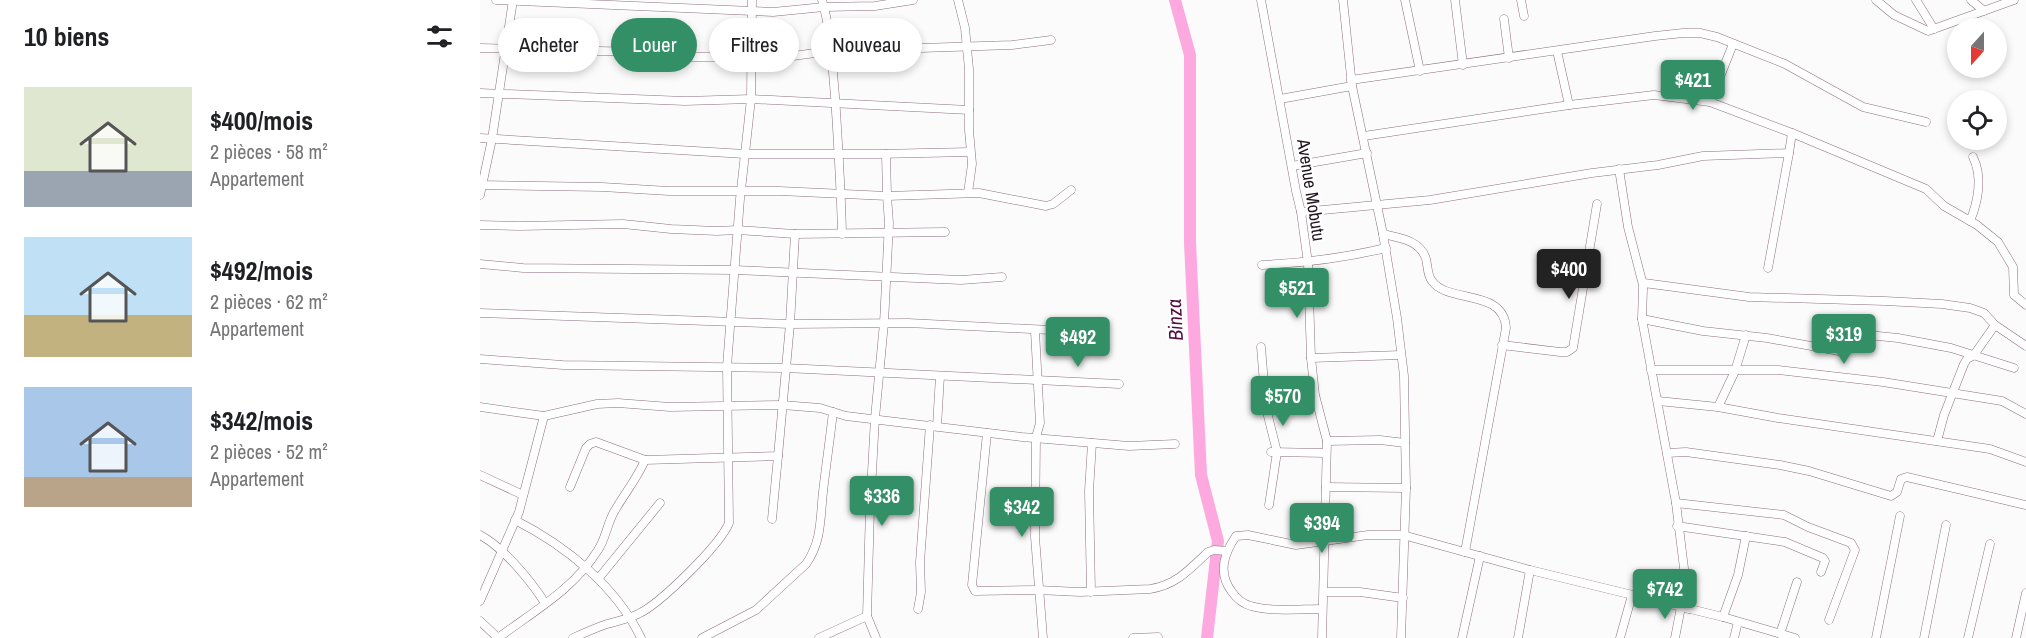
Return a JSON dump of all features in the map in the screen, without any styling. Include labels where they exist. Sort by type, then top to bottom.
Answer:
[{"type":"street","points":[[496,0],[773,12],[823,4],[875,6],[913,0]]},
{"type":"street","points":[[752,0],[752,18]]},
{"type":"street","points":[[958,0],[968,46],[972,164],[968,193]]},
{"type":"street","name":"Avenue Mobutu","points":[[1261,0],[1301,212],[1308,263],[1314,395],[1327,441],[1322,638]]},
{"type":"street","points":[[1343,0],[1352,83],[1386,248],[1406,407],[1401,638]]},
{"type":"street","points":[[1405,0],[1420,71]]},
{"type":"street","points":[[1455,0],[1463,65]]},
{"type":"street","points":[[1521,0],[1524,16]]},
{"type":"street","points":[[1876,0],[1894,15],[1925,30],[1934,29],[2014,0]]},
{"type":"street","points":[[1916,0],[1934,29]]},
{"type":"street","points":[[1971,0],[1984,10]]},
{"type":"street","points":[[511,18],[513,1]]},
{"type":"street","points":[[1504,19],[1509,58]]},
{"type":"street","points":[[1280,99],[1420,71],[1683,33],[1700,33],[1785,64],[1863,107],[1926,122]]},
{"type":"street","points":[[922,48],[1012,45],[1051,40]]},
{"type":"street","points":[[1710,102],[1733,44]]},
{"type":"street","points":[[480,48],[498,49]]},
{"type":"street","points":[[599,51],[709,57]]},
{"type":"street","points":[[1557,51],[1569,105]]},
{"type":"street","points":[[480,195],[502,72]]},
{"type":"street","points":[[573,638],[606,624],[631,618],[654,604],[698,563],[727,528],[729,517],[727,366],[737,230],[751,99],[751,72]]},
{"type":"street","points":[[832,72],[840,153],[842,234]]},
{"type":"street","points":[[480,93],[685,101],[751,99],[969,110]]},
{"type":"street","points":[[1364,136],[1569,105],[1654,95],[1710,102],[1792,133],[1926,189],[1944,206],[1987,231],[1998,242],[2013,267],[2014,295],[2026,305]]},
{"type":"street","points":[[1768,268],[1792,133]]},
{"type":"street","points":[[480,138],[745,154],[970,152]]},
{"type":"street","points":[[1292,166],[1367,153]]},
{"type":"street","points":[[1301,212],[1430,200],[1713,154],[1789,153]]},
{"type":"street","points":[[876,638],[867,616],[875,418],[884,323],[888,233],[886,154]]},
{"type":"street","points":[[1970,221],[1978,191],[1973,158]]},
{"type":"street","points":[[1619,169],[1628,227],[1643,285],[1642,319],[1676,503],[1685,608],[1675,638]]},
{"type":"street","points":[[481,185],[841,192],[887,196],[968,193],[994,195],[1046,206],[1053,204],[1071,190]]},
{"type":"street","points":[[1502,345],[1560,352],[1568,352],[1573,348],[1598,204]]},
{"type":"street","points":[[480,225],[623,224],[671,229],[795,234],[945,232]]},
{"type":"street","points":[[772,519],[790,324],[795,234]]},
{"type":"street","points":[[1383,234],[1409,240],[1417,245],[1426,258],[1430,278],[1438,287],[1484,301],[1498,308],[1505,319],[1465,552]]},
{"type":"street","points":[[1262,265],[1308,263],[1349,257],[1386,248]]},
{"type":"street","points":[[480,264],[523,268],[735,270],[961,280],[1002,277]]},
{"type":"street","points":[[1643,285],[1647,282],[1776,299],[1808,297],[1942,304],[1978,310],[1995,326],[2026,346]]},
{"type":"street","points":[[480,313],[790,324],[884,323],[1070,331]]},
{"type":"street","points":[[1642,319],[1703,331],[1746,335],[1839,351]]},
{"type":"street","points":[[1937,441],[1965,361],[1974,355],[1995,326]]},
{"type":"street","points":[[1035,331],[1040,423],[1036,437],[1035,537],[1043,638]]},
{"type":"street","points":[[1868,334],[1927,342],[2014,368]]},
{"type":"street","points":[[1718,407],[1735,371],[1746,335]]},
{"type":"street","points":[[1261,347],[1266,408],[1274,452],[1269,505]]},
{"type":"street","points":[[1311,358],[1401,355]]},
{"type":"street","points":[[480,359],[563,365],[785,368],[1119,384]]},
{"type":"street","points":[[1651,370],[1768,370],[1884,382],[2001,401],[2026,414]]},
{"type":"street","points":[[918,609],[921,592],[920,562],[940,376]]},
{"type":"street","points":[[1658,401],[1718,407],[1990,449],[2026,462]]},
{"type":"street","points":[[480,407],[544,416],[597,404],[670,407],[728,404],[783,405],[820,408],[846,416],[987,433],[1129,446],[1175,444]]},
{"type":"street","points":[[702,638],[756,610],[811,557],[821,528],[833,412]]},
{"type":"street","points":[[480,601],[516,520],[544,416]]},
{"type":"street","points":[[987,433],[972,587],[979,591],[1091,592],[1150,589],[1170,584],[1185,575],[1208,552],[1226,551]]},
{"type":"street","points":[[1327,441],[1405,442]]},
{"type":"street","points":[[570,488],[586,448],[590,444],[601,443],[645,460],[778,456]]},
{"type":"street","points":[[1091,592],[1089,491],[1092,443]]},
{"type":"street","points":[[1274,452],[1326,453]]},
{"type":"street","points":[[1667,453],[1686,452],[1780,465],[1809,471],[1891,496],[1897,492],[1901,479],[1907,477],[2026,505]]},
{"type":"street","points":[[480,621],[498,638],[563,592],[586,568],[602,543],[612,515],[639,474],[645,460]]},
{"type":"street","points":[[480,475],[523,495]]},
{"type":"street","points":[[1326,487],[1406,488]]},
{"type":"street","points":[[598,579],[660,503]]},
{"type":"street","points":[[1676,503],[1784,515],[1808,527],[1851,543],[1855,550],[1829,620]]},
{"type":"street","points":[[1876,638],[1900,516]]},
{"type":"street","points":[[516,520],[550,540],[598,579],[631,618],[640,638]]},
{"type":"street","points":[[1924,638],[1946,525]]},
{"type":"street","points":[[1677,526],[1785,542],[1823,558],[1825,561],[1821,572]]},
{"type":"street","points":[[1322,609],[1257,608],[1242,602],[1230,590],[1223,574],[1226,551],[1236,536],[1243,534],[1296,545],[1380,534],[1403,536],[1723,617],[1792,638]]},
{"type":"street","points":[[480,535],[501,551],[533,586],[545,603]]},
{"type":"street","points":[[1723,617],[1738,575],[1746,536]]},
{"type":"street","points":[[1968,638],[1990,544]]},
{"type":"street","points":[[1462,638],[1480,556]]},
{"type":"street","points":[[1518,638],[1530,570]]},
{"type":"street","points":[[1780,634],[1797,582]]},
{"type":"street","points":[[1324,592],[1360,592],[1403,598]]},
{"type":"street","points":[[2016,638],[2026,593]]},
{"type":"street","points":[[1620,638],[1632,595]]},
{"type":"street","points":[[819,638],[867,616]]},
{"type":"street","points":[[1734,638],[1738,622]]},
{"type":"street","points":[[1133,638],[1158,638]]},
{"type":"waterway","name":"Binza","points":[[1175,0],[1190,55],[1190,243],[1201,475],[1218,541],[1207,638]]}]
